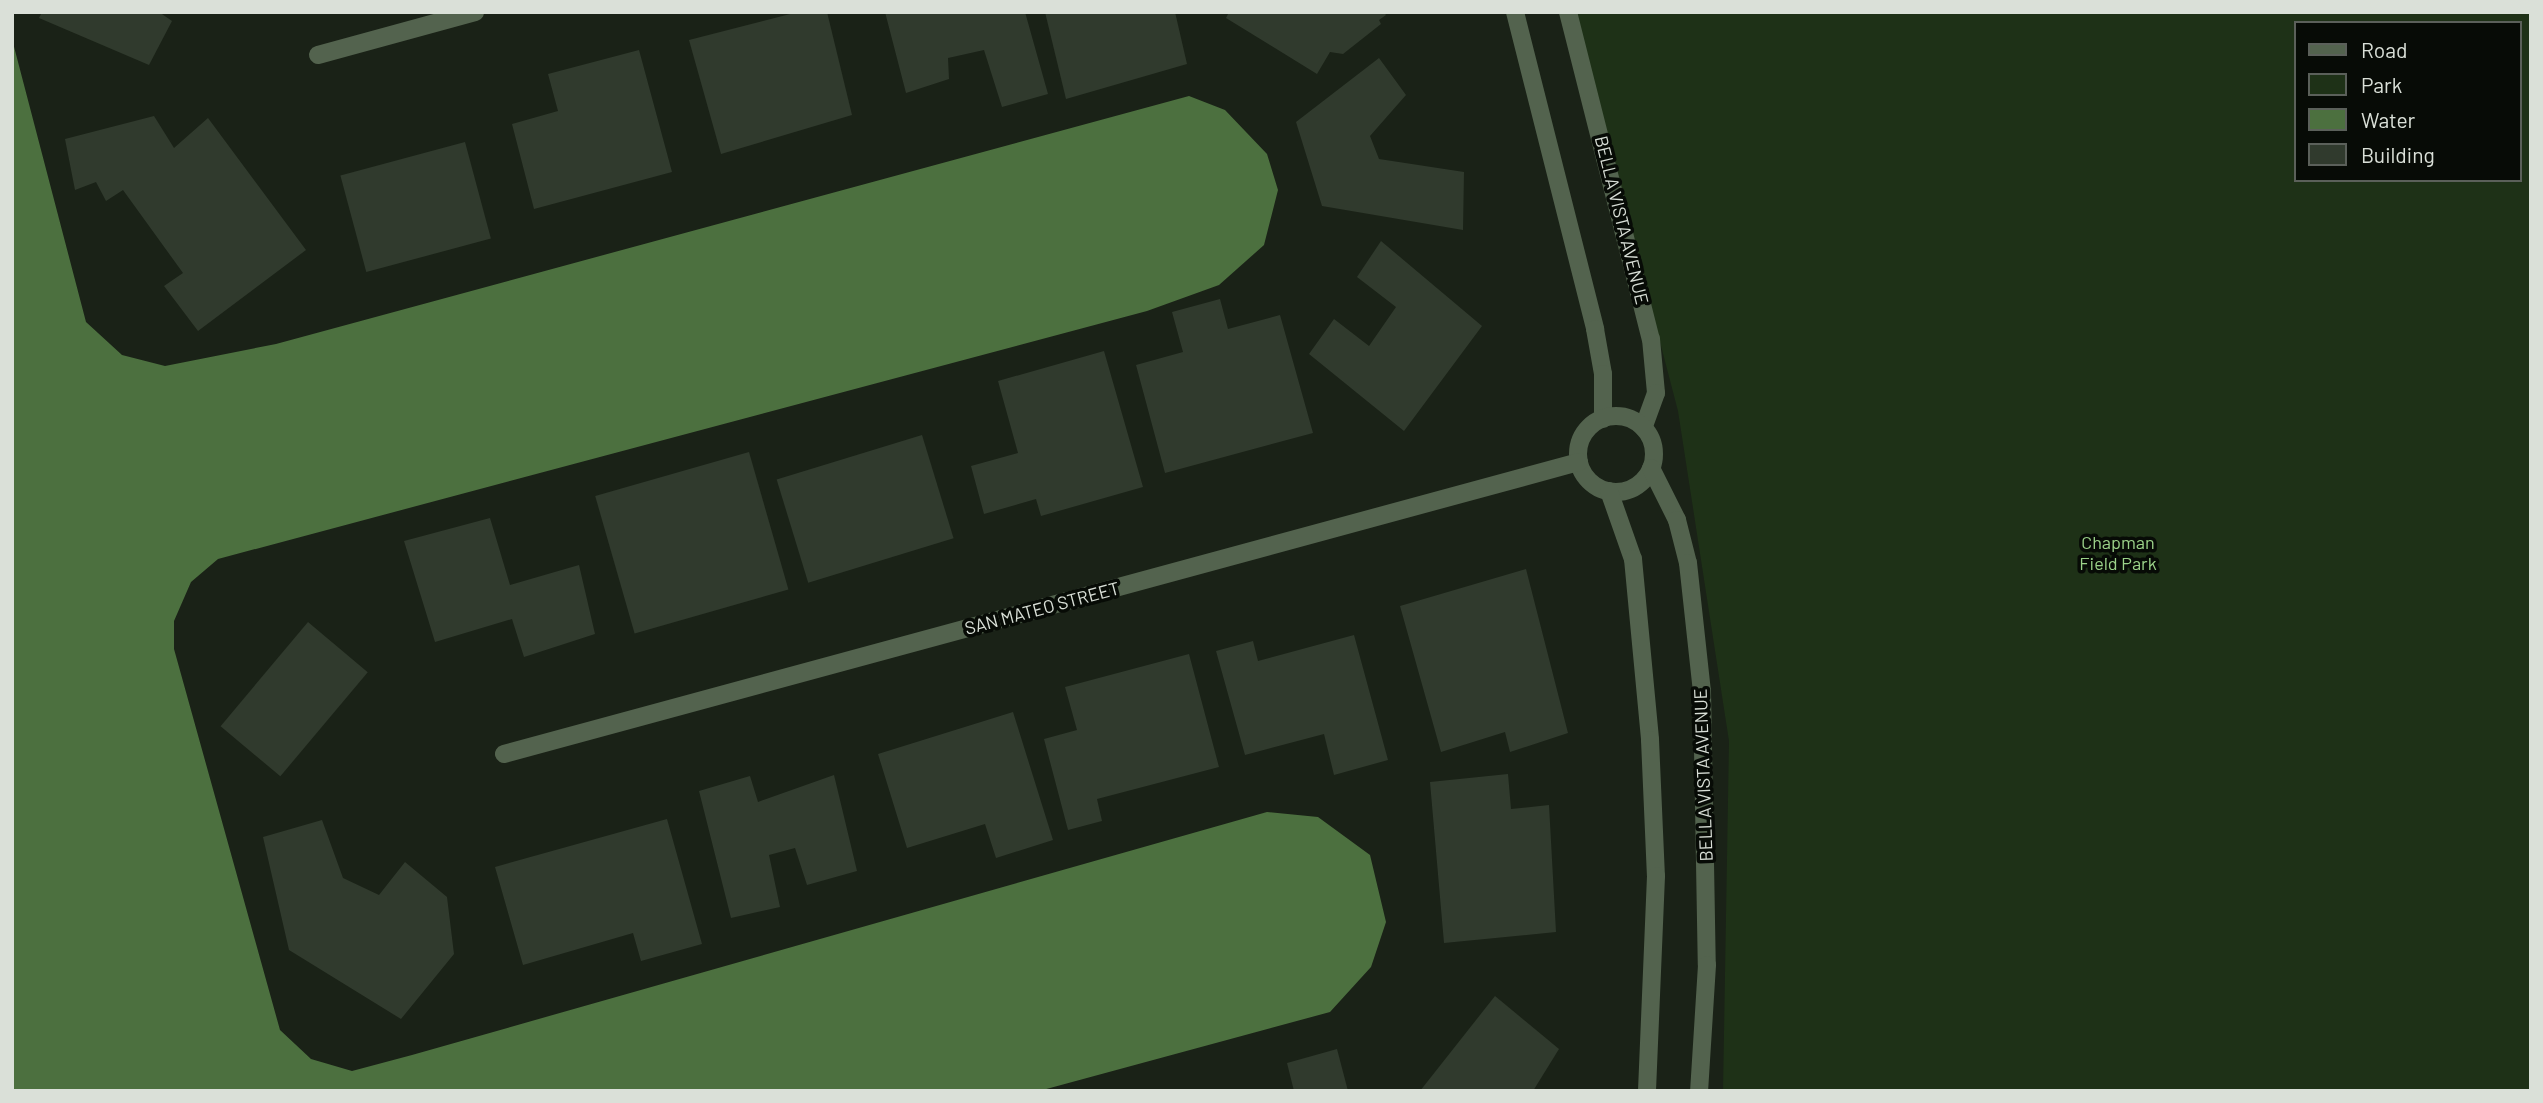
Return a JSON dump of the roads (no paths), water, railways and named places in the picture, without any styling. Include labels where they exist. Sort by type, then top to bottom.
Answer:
[{"type":"street","points":[[318,55],[475,12]]},
{"type":"street","points":[[1515,12],[1595,329],[1604,374],[1603,419]]},
{"type":"street","name":"BELLA VISTA AVENUE","points":[[1568,12],[1651,339],[1656,393],[1643,428],[1653,447],[1651,468],[1677,520],[1688,563],[1702,691],[1707,965],[1699,1091]]},
{"type":"street","points":[[1643,428],[1624,418],[1603,419],[1586,431],[1579,462],[1588,481],[1609,491],[1638,485],[1651,468]]},
{"type":"street","name":"SAN MATEO STREET","points":[[504,754],[1579,462]]},
{"type":"street","points":[[1609,491],[1633,559],[1650,740],[1656,886],[1647,1091]]},
{"type":"water","points":[[12,39],[86,322],[122,355],[165,366],[276,344],[1189,96],[1225,110],[1267,154],[1278,190],[1264,245],[1219,285],[1147,311],[218,559],[191,582],[174,621],[174,649],[280,1030],[311,1059],[352,1071],[1267,812],[1318,817],[1370,855],[1386,922],[1371,967],[1330,1012],[1039,1091],[12,1091]]},
{"type":"park label","name":"Chapman Field Park","points":[[2118,553]]}]
